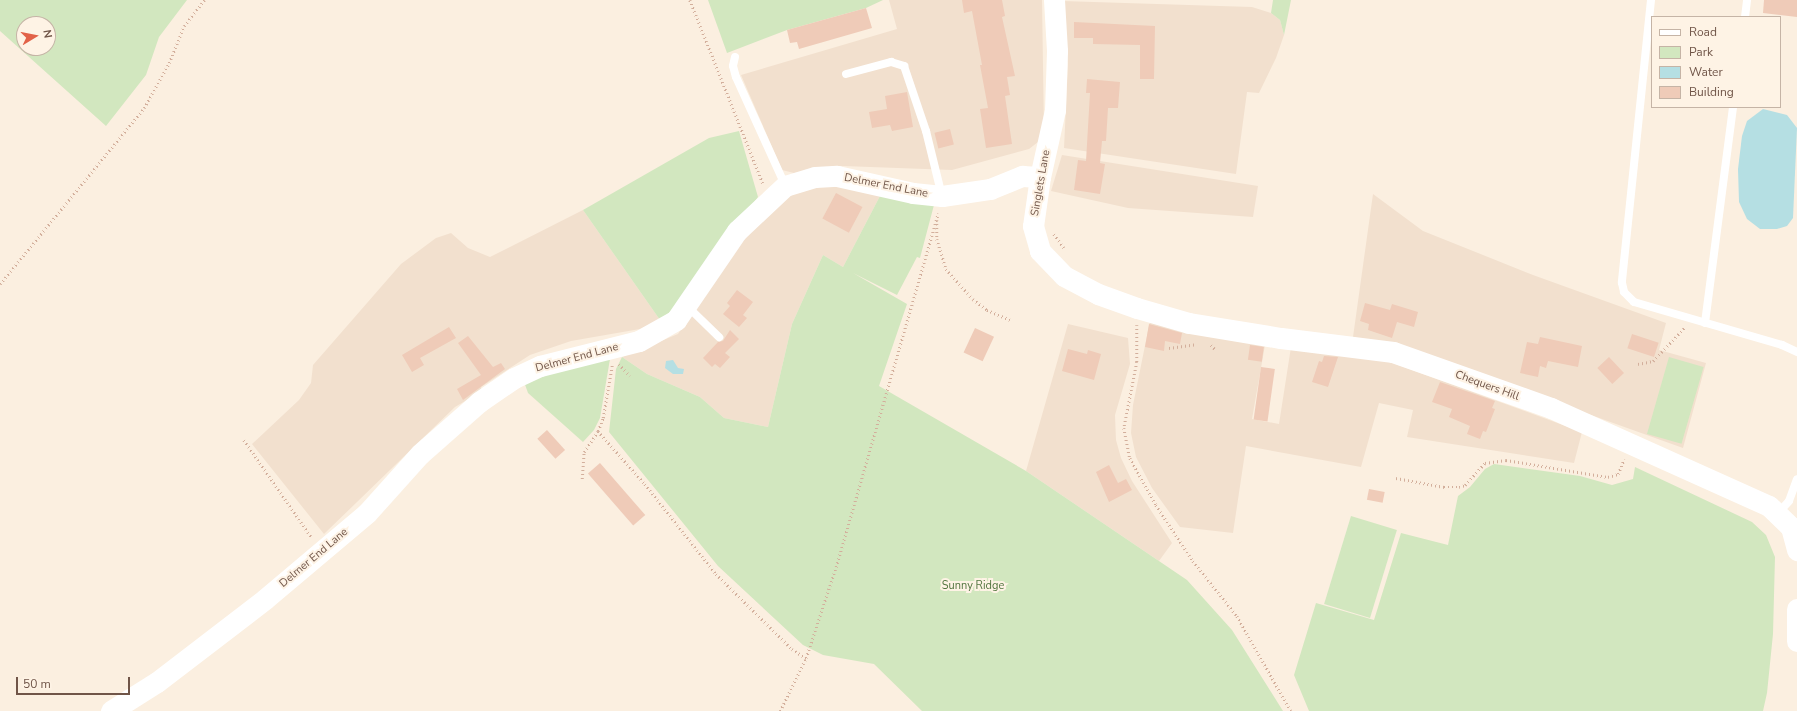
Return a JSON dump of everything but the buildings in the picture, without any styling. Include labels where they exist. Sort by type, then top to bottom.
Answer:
[{"type":"street","name":"Singlets Lane","points":[[1054,0],[1056,92],[1051,131],[1040,177],[1034,226],[1040,251],[1064,276],[1098,294],[1137,308]]},
{"type":"street","name":"Delmer End Lane","points":[[111,711],[157,682],[368,513],[420,454],[479,402],[514,378],[540,366],[615,352],[662,330],[676,320],[738,232],[785,186],[815,177],[837,176],[913,194],[942,196],[990,189],[1022,176],[1040,177]]},
{"type":"street","name":"Chequers Hill","points":[[1137,308],[1190,323],[1241,332],[1393,352],[1552,408],[1751,497],[1778,513],[1791,528],[1797,550]]},
{"type":"street","points":[[1797,609],[1797,641]]},
{"type":"lane","points":[[1651,0],[1622,283],[1624,292],[1634,302],[1782,345],[1797,352]]},
{"type":"lane","points":[[1745,16],[1747,0]]},
{"type":"lane","points":[[735,57],[733,66],[736,77],[785,186]]},
{"type":"lane","points":[[846,74],[891,62],[904,66],[928,138],[942,196]]},
{"type":"lane","points":[[1705,323],[1733,108]]},
{"type":"lane","points":[[687,306],[719,337]]},
{"type":"lane","points":[[1778,513],[1789,501],[1797,479]]},
{"type":"path","points":[[0,284],[144,108],[169,63],[184,26],[204,0]]},
{"type":"path","points":[[690,0],[764,186],[768,202]]},
{"type":"path","points":[[780,711],[806,658],[836,567],[937,218],[937,239],[946,270],[973,299],[987,310],[1010,320]]},
{"type":"path","points":[[1053,232],[1068,255]]},
{"type":"path","points":[[1137,308],[1137,362],[1124,428],[1130,458],[1156,505],[1193,561],[1237,616],[1291,711]]},
{"type":"path","points":[[1638,364],[1653,360],[1659,356],[1690,318]]},
{"type":"path","points":[[1169,348],[1198,344]]},
{"type":"path","points":[[1205,344],[1212,345],[1216,350]]},
{"type":"path","points":[[615,352],[630,376]]},
{"type":"path","points":[[582,479],[584,452],[598,431],[603,418],[615,352]]},
{"type":"path","points":[[598,431],[645,484],[716,574],[792,649],[806,658]]},
{"type":"path","points":[[244,440],[322,551]]},
{"type":"path","points":[[1396,478],[1444,487],[1459,487],[1465,485],[1485,463],[1506,460],[1614,476],[1618,474],[1630,442]]},
{"type":"shaded area","points":[[889,0],[1042,0],[1044,131],[1038,142],[1029,149],[952,170],[843,166],[794,173],[782,170],[741,75],[897,29]]},
{"type":"shaded area","points":[[1062,1],[1252,7],[1271,13],[1280,20],[1284,35],[1276,58],[1259,93],[1247,92],[1236,174],[1064,148],[1068,64]]},
{"type":"shaded area","points":[[1062,155],[1258,186],[1253,217],[1128,208],[1051,191]]},
{"type":"shaded area","points":[[810,185],[832,185],[881,194],[843,267],[823,255],[792,324],[768,427],[724,418],[700,397],[647,374],[622,357],[678,334],[746,235],[790,194]]},
{"type":"shaded area","points":[[1373,194],[1423,231],[1533,275],[1666,323],[1659,350],[1706,363],[1683,448],[1404,348],[1353,337]]},
{"type":"shaded area","points":[[583,210],[660,320],[640,329],[571,341],[530,355],[481,387],[482,391],[455,407],[324,534],[252,444],[299,400],[311,383],[313,365],[401,264],[436,238],[451,233],[468,248],[490,257]]},
{"type":"shaded area","points":[[1150,321],[1265,345],[1252,419],[1279,424],[1291,347],[1379,358],[1582,432],[1574,463],[1407,437],[1413,410],[1379,403],[1361,467],[1246,446],[1233,533],[1180,527],[1152,488],[1136,457],[1131,433],[1133,405]]},
{"type":"shaded area","points":[[1068,324],[1128,338],[1130,364],[1115,415],[1116,440],[1121,458],[1132,481],[1172,543],[1159,561],[1026,471]]},
{"type":"green space","points":[[0,0],[187,0],[159,37],[146,75],[106,126],[28,56],[56,56],[56,16],[16,16],[16,45],[0,31]]},
{"type":"green space","points":[[708,0],[883,0],[866,8],[787,30],[727,53]]},
{"type":"green space","points":[[1273,0],[1291,0],[1284,35],[1280,20],[1271,13]]},
{"type":"green space","points":[[739,131],[758,197],[679,305],[660,320],[583,210],[709,138]]},
{"type":"green space","name":"Sunny Ridge","points":[[881,194],[934,205],[920,258],[917,257],[897,295],[853,273],[907,304],[879,386],[1026,471],[1187,580],[1232,630],[1283,711],[922,711],[874,664],[823,655],[803,645],[718,566],[609,432],[616,369],[622,357],[647,374],[700,397],[724,418],[768,427],[792,324],[823,255],[843,267]]},
{"type":"green space","points":[[1669,357],[1704,367],[1682,444],[1647,434]]},
{"type":"green space","points":[[610,359],[600,418],[594,430],[583,442],[528,393],[523,379]]},
{"type":"green space","points":[[1494,464],[1580,476],[1612,485],[1633,479],[1635,467],[1752,522],[1766,535],[1775,557],[1773,634],[1767,693],[1763,711],[1309,711],[1294,675],[1316,603],[1374,620],[1401,533],[1448,545],[1458,496],[1470,487],[1485,469]]},
{"type":"green space","points":[[1351,516],[1397,530],[1370,618],[1324,604]]},
{"type":"water","points":[[1763,109],[1787,115],[1797,128],[1793,218],[1787,226],[1777,229],[1760,229],[1747,219],[1739,202],[1738,169],[1742,136],[1747,121]]},
{"type":"water","points":[[673,360],[678,368],[684,369],[683,374],[673,374],[665,368],[666,361]]}]
